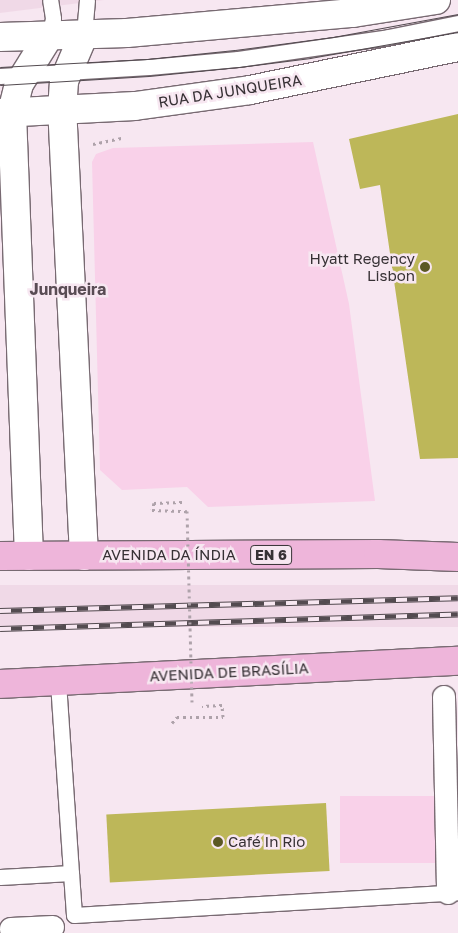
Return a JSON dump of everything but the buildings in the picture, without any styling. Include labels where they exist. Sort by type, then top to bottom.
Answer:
[{"type":"main road","name":"AVENIDA DA ÍNDIA","points":[[0,556],[378,554],[458,556]]},
{"type":"main road","name":"AVENIDA DE BRASÍLIA","points":[[0,684],[458,661]]},
{"type":"street","points":[[0,37],[127,33],[353,13],[436,0]]},
{"type":"street","points":[[84,34],[67,72],[62,93],[84,556]]},
{"type":"street","points":[[29,556],[6,112],[14,98],[12,75],[48,36]]},
{"type":"street","name":"RUA DA JUNQUEIRA","points":[[6,112],[135,106],[250,90],[458,47]]},
{"type":"street","points":[[444,697],[453,892]]},
{"type":"street","points":[[10,931],[53,927]]},
{"type":"lane","points":[[48,36],[53,18],[50,0]]},
{"type":"lane","points":[[84,34],[87,0]]},
{"type":"lane","points":[[12,75],[238,59],[388,37],[458,23]]},
{"type":"lane","points":[[58,680],[74,915],[453,892]]},
{"type":"lane","points":[[0,877],[71,873]]},
{"type":"path","points":[[172,723],[177,717],[223,717],[222,705],[192,706],[187,511],[152,510],[154,502],[182,502]]},
{"type":"shaded area","points":[[0,0],[104,0],[0,13]]},
{"type":"shaded area","points":[[313,142],[349,304],[375,501],[208,507],[187,487],[122,490],[100,470],[92,162],[96,154],[113,148]]},
{"type":"shaded area","points":[[0,585],[458,585],[458,627],[0,627]]},
{"type":"shaded area","points":[[340,796],[458,796],[458,863],[340,863]]},
{"type":"tram line","points":[[0,67],[147,59],[235,50],[333,37],[458,14]]},
{"type":"tram line","points":[[0,85],[149,76],[239,67],[310,58],[458,32]]},
{"type":"railway","points":[[0,611],[458,598]]},
{"type":"railway","points":[[0,629],[458,615]]},
{"type":"place","name":"Hyatt Regency Lisbon","points":[[425,267]]},
{"type":"place","name":"Café In Rio","points":[[218,842]]},
{"type":"district","name":"Junqueira","points":[[68,289]]}]
